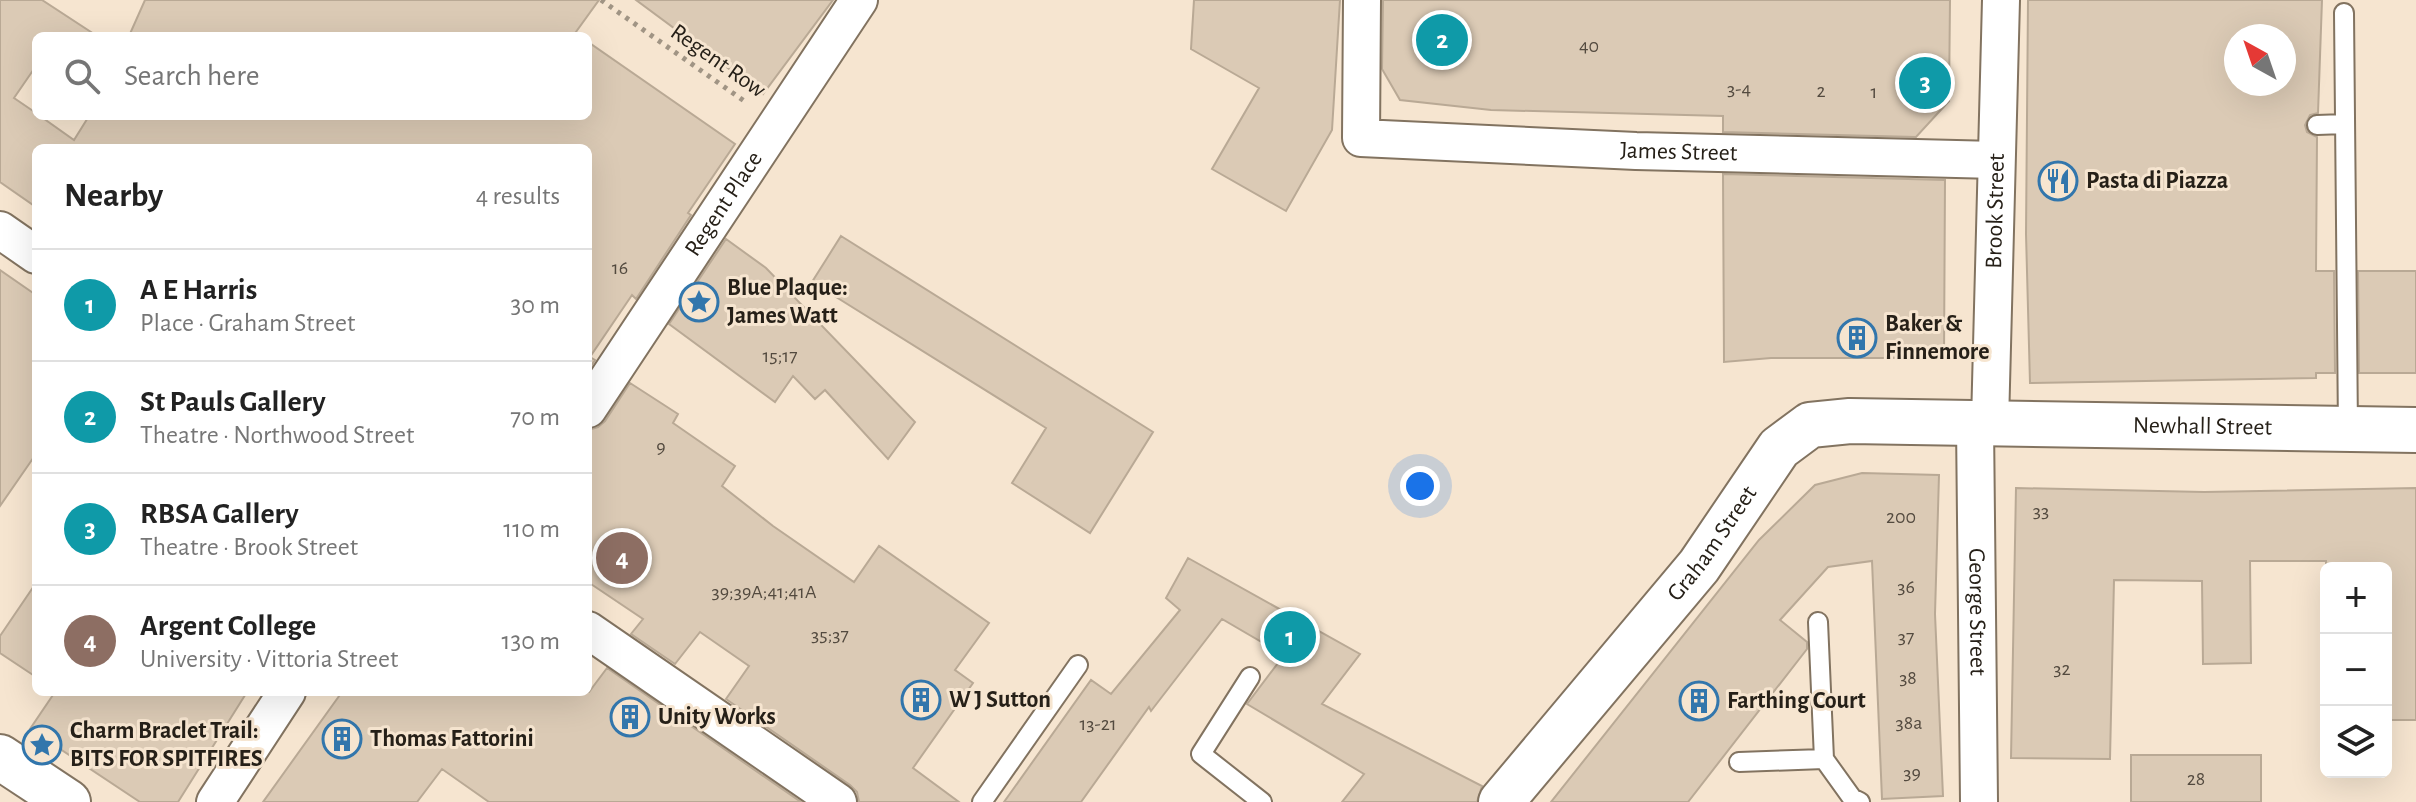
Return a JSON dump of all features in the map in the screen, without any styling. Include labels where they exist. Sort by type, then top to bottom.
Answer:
[{"type":"street","name":"Regent Place","points":[[592,403],[859,0]]},
{"type":"street","name":"James Street","points":[[1362,0],[1361,138],[1636,151],[1996,160]]},
{"type":"street","name":"Brook Street","points":[[1982,424],[2001,0]]},
{"type":"street","points":[[0,230],[32,252]]},
{"type":"street","name":"Graham Street","points":[[1501,802],[1699,566],[1779,448],[1810,425],[1850,421],[1982,424]]},
{"type":"street","name":"Newhall Street","points":[[1982,424],[2416,430]]},
{"type":"street","name":"George Street","points":[[1979,802],[1982,424]]},
{"type":"street","points":[[592,633],[838,802]]},
{"type":"street","points":[[215,802],[284,696]]},
{"type":"street","points":[[0,757],[68,802]]},
{"type":"lane","points":[[2344,13],[2348,430]]},
{"type":"lane","points":[[2317,125],[2345,124]]},
{"type":"lane","points":[[1818,622],[1824,759],[1852,798],[1860,802]]},
{"type":"lane","points":[[982,802],[1078,665]]},
{"type":"lane","points":[[1250,677],[1201,754],[1262,802]]},
{"type":"lane","points":[[1739,762],[1824,759]]},
{"type":"path","name":"Regent Row","points":[[601,0],[776,123]]},
{"type":"building","points":[[0,0],[42,0],[91,32],[32,32],[32,72],[14,98],[32,110],[32,120],[46,120],[74,140],[86,120],[592,120],[592,45],[735,144],[688,213],[691,215],[636,299],[632,295],[592,354],[592,144],[32,144],[32,204],[0,182]]},
{"type":"building","points":[[145,0],[599,0],[576,32],[131,32]]},
{"type":"building","points":[[636,0],[833,0],[763,94]]},
{"type":"building","points":[[1194,0],[1340,0],[1332,130],[1286,211],[1212,169],[1259,88],[1191,49]]},
{"type":"building","points":[[1383,0],[1950,0],[1949,101],[1916,137],[1723,132],[1723,116],[1491,110],[1400,100],[1382,69]]},
{"type":"building","points":[[2028,0],[2322,0],[2318,113],[2310,115],[2305,125],[2307,132],[2317,137],[2316,271],[2334,271],[2335,373],[2316,373],[2316,378],[2030,383],[2026,234]]},
{"type":"building","name":"Baker & Finnemore","points":[[1723,174],[1945,180],[1944,358],[1771,358],[1724,362]]},
{"type":"building","points":[[841,236],[1153,432],[1090,533],[1012,483],[1046,428],[812,282]]},
{"type":"building","points":[[726,239],[766,268],[915,422],[888,459],[825,390],[815,399],[793,376],[775,402],[669,324]]},
{"type":"building","points":[[0,270],[32,292],[32,460],[0,506]]},
{"type":"building","points":[[2358,271],[2416,271],[2416,373],[2359,373]]},
{"type":"building","points":[[630,383],[678,414],[673,423],[735,466],[722,486],[854,582],[879,546],[989,623],[955,670],[973,683],[913,768],[959,802],[859,802],[857,792],[850,785],[726,699],[749,666],[700,632],[675,664],[631,634],[643,619],[592,585],[592,429],[605,421]]},
{"type":"building","points":[[1862,473],[1939,475],[1935,614],[1943,796],[1882,799],[1872,561],[1828,567],[1780,620],[1807,642],[1807,649],[1688,802],[1551,802],[1759,540],[1815,485]]},
{"type":"building","points":[[2016,488],[2204,492],[2416,488],[2416,720],[2392,720],[2392,562],[2250,561],[2251,663],[2203,664],[2202,581],[2114,580],[2110,759],[2011,758]]},
{"type":"building","points":[[1188,558],[1360,654],[1322,704],[1482,786],[1477,802],[1342,802],[1364,774],[1247,704],[1284,655],[1222,619],[1151,711],[1149,707],[1081,802],[1004,802],[1091,680],[1111,694],[1180,610],[1166,598]]},
{"type":"building","points":[[32,589],[32,674],[0,653],[0,636]]},
{"type":"building","points":[[607,668],[801,802],[489,802],[442,769],[417,802],[263,802],[339,696],[592,696],[592,688]]},
{"type":"building","points":[[52,696],[244,696],[178,802],[140,802],[30,729]]},
{"type":"building","points":[[2131,755],[2261,755],[2261,802],[2131,802]]},
{"type":"place","name":"St Pauls Gallery","points":[[1442,40]]},
{"type":"place","name":"RBSA Gallery","points":[[1925,83]]},
{"type":"place","name":"Pasta di Piazza","points":[[2058,181]]},
{"type":"place","name":"Blue Plaque: James Watt","points":[[699,302]]},
{"type":"place","name":"Baker & Finnemore","points":[[1857,338]]},
{"type":"place","name":"Argent College","points":[[622,558]]},
{"type":"place","name":"A E Harris","points":[[1290,637]]},
{"type":"place","name":"W J Sutton","points":[[921,700]]},
{"type":"place","name":"Farthing Court","points":[[1699,701]]},
{"type":"place","name":"Unity Works","points":[[630,717]]},
{"type":"place","name":"Thomas Fattorini","points":[[342,739]]},
{"type":"place","name":"Charm Braclet Trail: BITS FOR SPITFIRES","points":[[42,745]]}]
